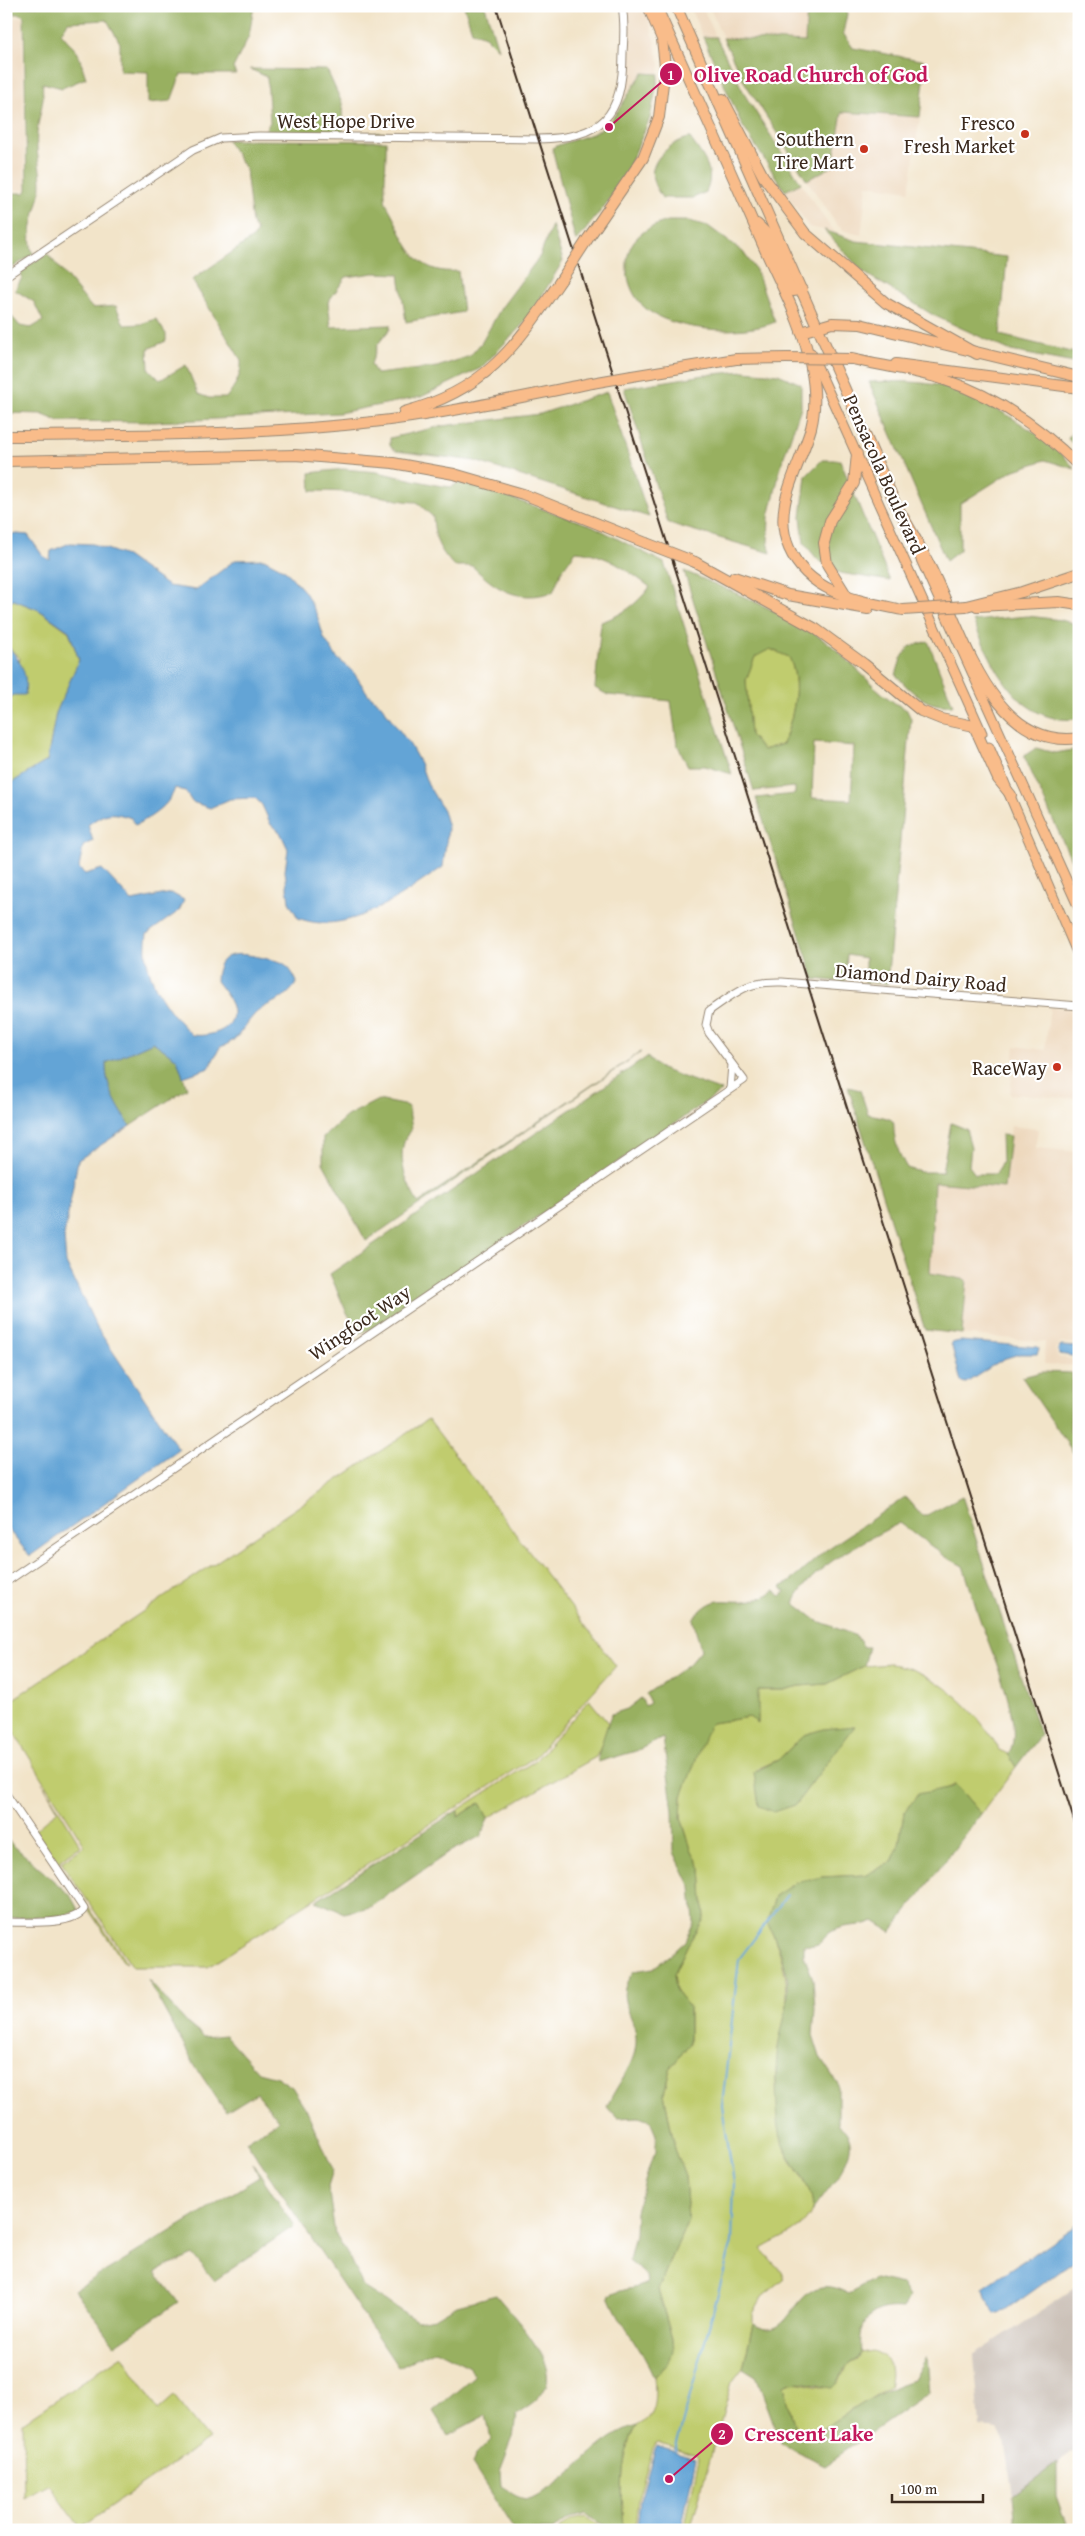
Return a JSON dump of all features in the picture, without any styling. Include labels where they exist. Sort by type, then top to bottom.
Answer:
[{"type":"highway","points":[[372,422],[445,398],[483,376],[517,343],[643,158],[660,117],[665,66],[662,39],[648,6]]},
{"type":"highway","name":"Pensacola Boulevard","points":[[656,6],[801,332]]},
{"type":"highway","points":[[676,6],[753,160],[779,200],[806,233],[886,303],[977,354]]},
{"type":"highway","name":"Pensacola Boulevard","points":[[676,6],[896,505]]},
{"type":"highway","points":[[751,218],[768,235],[789,286],[793,291],[802,290]]},
{"type":"highway","points":[[904,610],[848,598],[827,589],[804,570],[793,556],[784,533],[785,503],[810,430],[814,405],[812,369],[801,332],[840,322],[860,324],[977,354],[1079,377]]},
{"type":"highway","points":[[852,358],[943,379],[993,400],[1039,430],[1079,466]]},
{"type":"highway","points":[[6,436],[255,431],[372,422],[728,360],[852,358],[1079,388]]},
{"type":"highway","points":[[848,598],[827,564],[824,543],[830,521],[854,484],[857,454]]},
{"type":"highway","points":[[6,461],[295,456],[393,463],[454,474],[523,494],[695,562],[788,595],[871,609],[904,610],[966,606],[992,607],[1059,602],[1079,605]]},
{"type":"highway","points":[[896,505],[920,545],[984,685],[1005,710],[1022,724],[1055,738],[1079,738]]},
{"type":"highway","points":[[695,562],[816,629],[864,664],[922,711],[941,720],[974,726],[998,779],[1011,795]]},
{"type":"highway","points":[[966,606],[1022,592],[1079,573]]},
{"type":"main road","name":"Pensacola Boulevard","points":[[801,332],[1011,795],[1079,957]]},
{"type":"main road","name":"Pensacola Boulevard","points":[[896,505],[1079,908]]},
{"type":"street","name":"West Hope Drive","points":[[6,276],[193,150],[220,138],[260,136],[563,139],[582,135],[607,117],[619,97],[623,75],[622,6]]},
{"type":"street","name":"Diamond Dairy Road","points":[[732,1064],[709,1033],[706,1025],[709,1011],[742,988],[761,981],[1079,1006]]},
{"type":"street","name":"Wingfoot Way","points":[[6,1582],[744,1080],[732,1064]]},
{"type":"street","points":[[730,1089],[732,1064]]},
{"type":"street","points":[[6,1794],[84,1910],[78,1916],[62,1920],[6,1922]]},
{"type":"shaded area","points":[[625,6],[646,6],[660,65],[659,74],[643,73],[616,109],[622,98],[626,76]]},
{"type":"shaded area","points":[[689,6],[702,6],[716,37],[703,37]]},
{"type":"shaded area","points":[[709,6],[807,6],[805,42],[723,38]]},
{"type":"shaded area","points":[[22,17],[25,190],[6,190],[6,18]]},
{"type":"shaded area","points":[[842,112],[920,117],[909,191],[867,185],[861,235],[845,231],[837,225],[807,180],[833,166]]},
{"type":"shaded area","points":[[801,183],[835,232],[809,227],[785,191]]},
{"type":"shaded area","points":[[1050,1007],[1079,1010],[1079,1099],[1010,1094],[1015,1046],[1045,1050]]},
{"type":"shaded area","points":[[1011,1126],[1038,1129],[1035,1148],[1079,1152],[1079,1344],[1061,1343],[1055,1349],[1058,1357],[1079,1360],[1079,1366],[1044,1364],[1045,1342],[962,1334],[967,1280],[930,1273],[934,1181],[1004,1188]]},
{"type":"shaded area","points":[[1072,1373],[1079,1373],[1079,1439],[1070,1432]]},
{"type":"shaded area","points":[[1079,2285],[1079,2448],[1013,2495],[1003,2435],[999,2429],[980,2427],[974,2355]]},
{"type":"green space","points":[[12,6],[254,6],[249,36],[233,68],[236,74],[181,74],[171,101],[148,103],[148,72],[120,71],[120,43],[107,20],[68,22],[61,33],[78,53],[86,78],[62,88],[43,83],[43,98],[37,129],[41,188],[31,231],[33,254],[6,272],[6,193],[25,193],[27,190],[24,17],[21,14],[12,14]]},
{"type":"green space","points":[[464,6],[485,6],[498,49],[485,36],[472,31]]},
{"type":"green space","points":[[807,6],[837,6],[848,9],[843,33],[853,48],[926,61],[920,117],[842,112],[833,166],[807,180],[743,80],[723,38],[805,42]]},
{"type":"green space","points":[[703,37],[716,37],[746,97],[801,183],[785,191],[742,125]]},
{"type":"green space","points":[[250,69],[327,70],[342,103],[343,133],[264,133],[270,122],[267,77]]},
{"type":"green space","points":[[643,73],[659,74],[650,118],[621,185],[576,242],[552,148],[587,136],[606,125]]},
{"type":"green space","points":[[690,138],[709,170],[710,177],[706,192],[693,198],[662,198],[655,187],[652,172],[654,165],[663,152],[676,143]]},
{"type":"green space","points":[[227,140],[386,141],[386,203],[403,238],[416,257],[424,264],[433,268],[444,271],[458,271],[463,312],[406,322],[399,274],[374,273],[346,277],[328,302],[331,327],[390,325],[390,329],[378,344],[371,364],[376,374],[437,367],[470,356],[482,342],[501,308],[540,256],[552,225],[563,261],[527,320],[481,368],[421,397],[339,413],[154,422],[58,421],[41,414],[6,413],[6,310],[20,326],[31,328],[43,321],[34,302],[15,290],[22,278],[19,272],[47,253],[92,308],[116,306],[124,325],[141,324],[156,319],[166,334],[166,341],[148,349],[149,369],[160,380],[186,365],[198,394],[209,398],[226,398],[237,380],[241,360],[192,280],[254,237],[257,231],[252,223],[246,170]]},
{"type":"green space","points":[[668,221],[689,221],[708,226],[743,252],[756,270],[775,322],[746,329],[728,330],[693,327],[661,318],[642,305],[632,291],[629,282],[627,273],[628,255],[634,241],[642,233]]},
{"type":"green space","points":[[824,230],[856,241],[1007,257],[1000,335],[1079,354],[1079,364],[1011,351],[933,315],[863,272]]},
{"type":"green space","points":[[744,371],[778,374],[801,384],[801,407],[782,462],[769,517],[768,542],[771,553],[668,523],[624,388],[704,375]]},
{"type":"green space","points":[[869,382],[927,384],[961,392],[1016,420],[1051,445],[1075,469],[1045,460],[1012,471],[960,504],[960,550],[946,561]]},
{"type":"green space","points":[[607,392],[649,517],[475,461],[396,451],[390,446],[390,438],[442,426],[540,414]]},
{"type":"green space","points":[[1079,421],[1079,449],[1068,439]]},
{"type":"green space","points":[[822,460],[840,460],[890,581],[840,573],[818,560],[804,543],[801,517],[806,476]]},
{"type":"green space","points":[[343,469],[377,472],[436,485],[451,487],[458,483],[480,488],[593,526],[664,563],[732,774],[705,766],[688,766],[677,744],[671,701],[608,695],[595,688],[601,622],[628,609],[650,587],[615,563],[597,555],[576,551],[561,572],[553,592],[529,596],[508,592],[490,582],[472,566],[454,566],[438,544],[433,517],[417,502],[361,494],[311,491],[310,473]]},
{"type":"green space","points":[[684,571],[758,603],[812,632],[838,651],[876,688],[907,710],[911,719],[887,984],[865,982],[865,958],[847,955],[845,982],[814,979],[756,798],[795,794],[795,787],[754,791]],"holes":[[[770,649],[789,657],[795,678],[795,701],[783,744],[763,750],[750,735],[746,680],[755,657]],[[814,743],[854,746],[851,800],[812,798]]]},
{"type":"green space","points":[[14,600],[39,610],[69,632],[79,660],[56,713],[47,761],[6,786],[6,703],[13,695],[20,658],[6,645],[6,603]]},
{"type":"green space","points":[[1028,616],[1061,620],[1079,625],[1079,719],[1058,719],[1040,713],[1024,703],[1011,690],[1000,674],[973,621]]},
{"type":"green space","points":[[928,641],[953,705],[928,702],[908,688],[896,675],[901,659],[909,647]]},
{"type":"green space","points":[[770,649],[789,657],[795,678],[795,701],[783,744],[762,750],[750,735],[746,680],[755,656]]},
{"type":"green space","points":[[1036,748],[1055,753],[1079,749],[1079,877],[1024,756]]},
{"type":"green space","points":[[153,1042],[177,1059],[187,1088],[130,1126],[116,1104],[106,1072],[106,1063]]},
{"type":"green space","points":[[641,1052],[366,1241],[323,1163],[323,1137],[347,1116],[378,1100],[408,1106],[412,1128],[406,1137],[402,1156],[405,1175],[418,1203]]},
{"type":"green space","points":[[647,1057],[661,1069],[722,1091],[374,1328],[359,1333],[346,1311],[330,1274]]},
{"type":"green space","points":[[848,1087],[860,1090],[868,1114],[892,1120],[898,1149],[904,1163],[907,1168],[920,1172],[942,1172],[951,1123],[966,1129],[971,1147],[969,1166],[975,1174],[996,1174],[1002,1162],[1001,1135],[1010,1136],[1004,1188],[934,1182],[930,1273],[967,1280],[962,1334],[925,1330]]},
{"type":"green space","points":[[1042,1372],[1072,1373],[1070,1432],[1079,1439],[1079,1461],[1022,1377]]},
{"type":"green space","points":[[428,1419],[616,1666],[535,1757],[208,1967],[133,1967],[61,1862],[85,1846],[6,1720],[6,1704]]},
{"type":"green space","points":[[962,1496],[1040,1735],[1016,1767],[1008,1754],[1013,1742],[1010,1706],[963,1566],[946,1557],[900,1523],[855,1546],[825,1566],[801,1590],[794,1603],[816,1620],[856,1636],[864,1647],[869,1647],[864,1666],[827,1684],[799,1686],[783,1690],[758,1690],[758,1723],[749,1717],[712,1723],[709,1726],[682,1796],[681,1818],[691,1849],[701,1868],[704,1919],[688,1944],[674,1974],[676,1991],[689,2007],[689,2044],[670,2069],[664,2093],[675,2149],[685,2176],[688,2220],[658,2290],[672,2339],[673,2350],[669,2363],[654,2377],[609,2296],[647,2283],[646,2275],[629,2261],[635,2234],[636,2212],[651,2161],[656,2151],[656,2135],[650,2121],[639,2117],[617,2118],[607,2107],[635,2051],[636,2033],[627,2007],[624,1991],[627,1981],[634,1971],[653,1968],[668,1957],[686,1941],[694,1922],[691,1887],[674,1852],[673,1811],[663,1738],[636,1751],[598,1762],[606,1731],[612,1714],[627,1709],[641,1698],[645,1706],[650,1703],[646,1694],[689,1664],[701,1650],[693,1619],[708,1605],[720,1601],[756,1599],[775,1590],[780,1596],[785,1592],[781,1587],[790,1582],[826,1550],[905,1497],[921,1515],[927,1515]]},
{"type":"green space","points":[[890,1664],[923,1674],[939,1683],[968,1707],[991,1736],[999,1750],[1008,1754],[1016,1767],[981,1814],[955,1784],[904,1813],[899,1844],[892,1862],[865,1875],[821,1877],[767,1922],[781,1956],[787,1992],[787,2004],[776,2073],[777,2097],[784,2145],[786,2152],[811,2194],[812,2210],[797,2229],[761,2249],[781,2271],[784,2279],[762,2297],[753,2314],[753,2324],[743,2368],[732,2382],[690,2530],[684,2530],[699,2458],[697,2455],[657,2443],[654,2445],[638,2499],[635,2530],[624,2530],[623,2476],[627,2451],[637,2426],[651,2412],[655,2399],[654,2377],[669,2363],[672,2339],[658,2290],[688,2220],[685,2176],[675,2149],[664,2093],[670,2069],[689,2044],[689,2007],[676,1991],[674,1974],[688,1944],[704,1919],[701,1868],[691,1849],[681,1817],[682,1796],[708,1726],[712,1723],[749,1717],[758,1722],[757,1690],[783,1690],[799,1686],[827,1684],[864,1666]],"holes":[[[854,1726],[795,1805],[759,1806],[755,1772],[757,1769],[778,1760],[804,1735]]]},
{"type":"green space","points":[[590,1699],[608,1723],[603,1743],[596,1757],[488,1818],[480,1803],[458,1817],[458,1810],[536,1760]]},
{"type":"green space","points":[[855,1726],[795,1805],[774,1812],[759,1806],[754,1772],[778,1760],[804,1735],[823,1729]]},
{"type":"green space","points":[[42,1782],[81,1846],[60,1860],[59,1864],[127,1963],[123,1961],[35,1830],[58,1810]]},
{"type":"green space","points":[[955,1784],[981,1814],[891,1932],[874,1921],[836,1929],[818,1944],[804,1945],[804,1956],[813,1979],[815,2010],[813,2035],[820,2057],[838,2084],[838,2125],[847,2134],[850,2144],[843,2168],[812,2211],[811,2195],[784,2146],[778,2120],[777,2056],[788,1987],[784,1961],[767,1922],[775,1896],[795,1883],[821,1877],[865,1875],[892,1862],[899,1844],[904,1813],[918,1794],[952,1787]]},
{"type":"green space","points":[[480,1803],[488,1818],[481,1836],[451,1851],[370,1907],[344,1913],[316,1901],[458,1810],[458,1817]]},
{"type":"green space","points":[[6,1839],[70,1895],[79,1911],[62,1916],[6,1918]]},
{"type":"green space","points":[[148,1980],[188,2024],[204,2037],[225,2035],[258,2072],[277,2077],[292,2087],[306,2109],[333,2170],[328,2186],[335,2234],[349,2257],[363,2287],[417,2321],[435,2318],[457,2305],[496,2295],[531,2338],[545,2363],[546,2386],[537,2399],[516,2415],[513,2437],[500,2471],[501,2486],[521,2498],[532,2498],[567,2476],[611,2438],[637,2426],[631,2438],[624,2464],[622,2490],[624,2530],[613,2530],[585,2514],[569,2518],[553,2530],[514,2530],[472,2464],[476,2454],[491,2439],[486,2415],[448,2435],[433,2411],[474,2377],[470,2367],[436,2350],[398,2367],[246,2141],[279,2120],[257,2093],[226,2112],[195,2066]]},
{"type":"green space","points":[[253,2163],[294,2226],[214,2281],[193,2255],[155,2272],[178,2302],[115,2345],[75,2290],[259,2177]]},
{"type":"green space","points":[[875,2279],[902,2285],[909,2297],[903,2308],[888,2308],[875,2312],[870,2316],[863,2328],[859,2356],[848,2365],[833,2388],[802,2382],[790,2383],[784,2386],[796,2432],[806,2437],[884,2391],[913,2380],[926,2356],[929,2393],[825,2465],[781,2443],[756,2376],[743,2368],[753,2324],[766,2329],[777,2326],[785,2320],[800,2301],[809,2293],[819,2288],[832,2287],[848,2293]]},
{"type":"green space","points":[[873,2351],[884,2357],[889,2365],[891,2375],[889,2387],[821,2430],[806,2437],[796,2432],[784,2386],[799,2383],[823,2387],[838,2383],[849,2364],[857,2360],[860,2353]]},
{"type":"green space","points":[[122,2355],[158,2410],[174,2396],[209,2439],[80,2527],[49,2484],[24,2498],[23,2422]]},
{"type":"green space","points":[[1057,2463],[1057,2497],[1069,2530],[1016,2530],[1013,2495]]},
{"type":"green space","points":[[585,2517],[608,2530],[558,2530],[570,2520]]},
{"type":"water","points":[[6,533],[28,535],[43,556],[50,560],[51,551],[70,543],[93,544],[126,556],[168,586],[196,590],[235,560],[264,559],[285,570],[305,592],[317,615],[324,638],[338,659],[352,670],[368,694],[381,705],[410,745],[420,763],[428,785],[443,810],[448,828],[443,867],[394,900],[375,910],[356,918],[317,923],[298,918],[289,902],[285,871],[288,849],[280,832],[271,825],[262,805],[255,798],[230,799],[210,808],[192,802],[185,791],[175,788],[169,800],[159,810],[135,825],[131,818],[118,814],[108,814],[99,817],[88,825],[93,841],[83,846],[79,868],[85,874],[102,869],[132,901],[171,893],[184,900],[179,911],[147,934],[146,949],[147,963],[157,989],[164,1002],[192,1035],[218,1032],[229,1025],[232,1019],[233,1009],[231,1004],[216,981],[217,970],[225,958],[239,954],[279,961],[289,969],[297,982],[287,994],[259,1010],[236,1038],[220,1047],[209,1068],[183,1077],[177,1059],[153,1042],[106,1063],[110,1088],[130,1126],[78,1160],[64,1236],[66,1263],[97,1328],[179,1450],[30,1556],[6,1527],[6,786],[47,761],[56,713],[79,660],[69,631],[39,610],[14,600],[6,603]]},
{"type":"water","points":[[6,645],[16,656],[22,667],[26,687],[25,695],[13,695],[6,703]]},
{"type":"water","points":[[960,1341],[1038,1347],[1039,1349],[1037,1354],[1019,1354],[1003,1359],[966,1383],[961,1382],[951,1343]]},
{"type":"water","points":[[1061,1346],[1079,1347],[1079,1357],[1059,1354],[1058,1349]]},
{"type":"water","points":[[1079,2223],[1079,2258],[1005,2311],[996,2314],[985,2298],[983,2288]]},
{"type":"water","points":[[656,2446],[696,2458],[681,2530],[637,2530],[640,2500]]},
{"type":"waterway","points":[[675,2451],[732,2242],[734,2183],[722,2106],[739,1959],[787,1895]]},
{"type":"railway","points":[[496,6],[1079,1836]]},
{"type":"place","name":"Olive Road Church of God","points":[[609,127]]},
{"type":"place","name":"Fresco Fresh Market","points":[[1025,134]]},
{"type":"place","name":"Southern Tire Mart","points":[[864,149]]},
{"type":"place","name":"RaceWay","points":[[1057,1067]]},
{"type":"place","name":"Crescent Lake","points":[[669,2479]]}]
